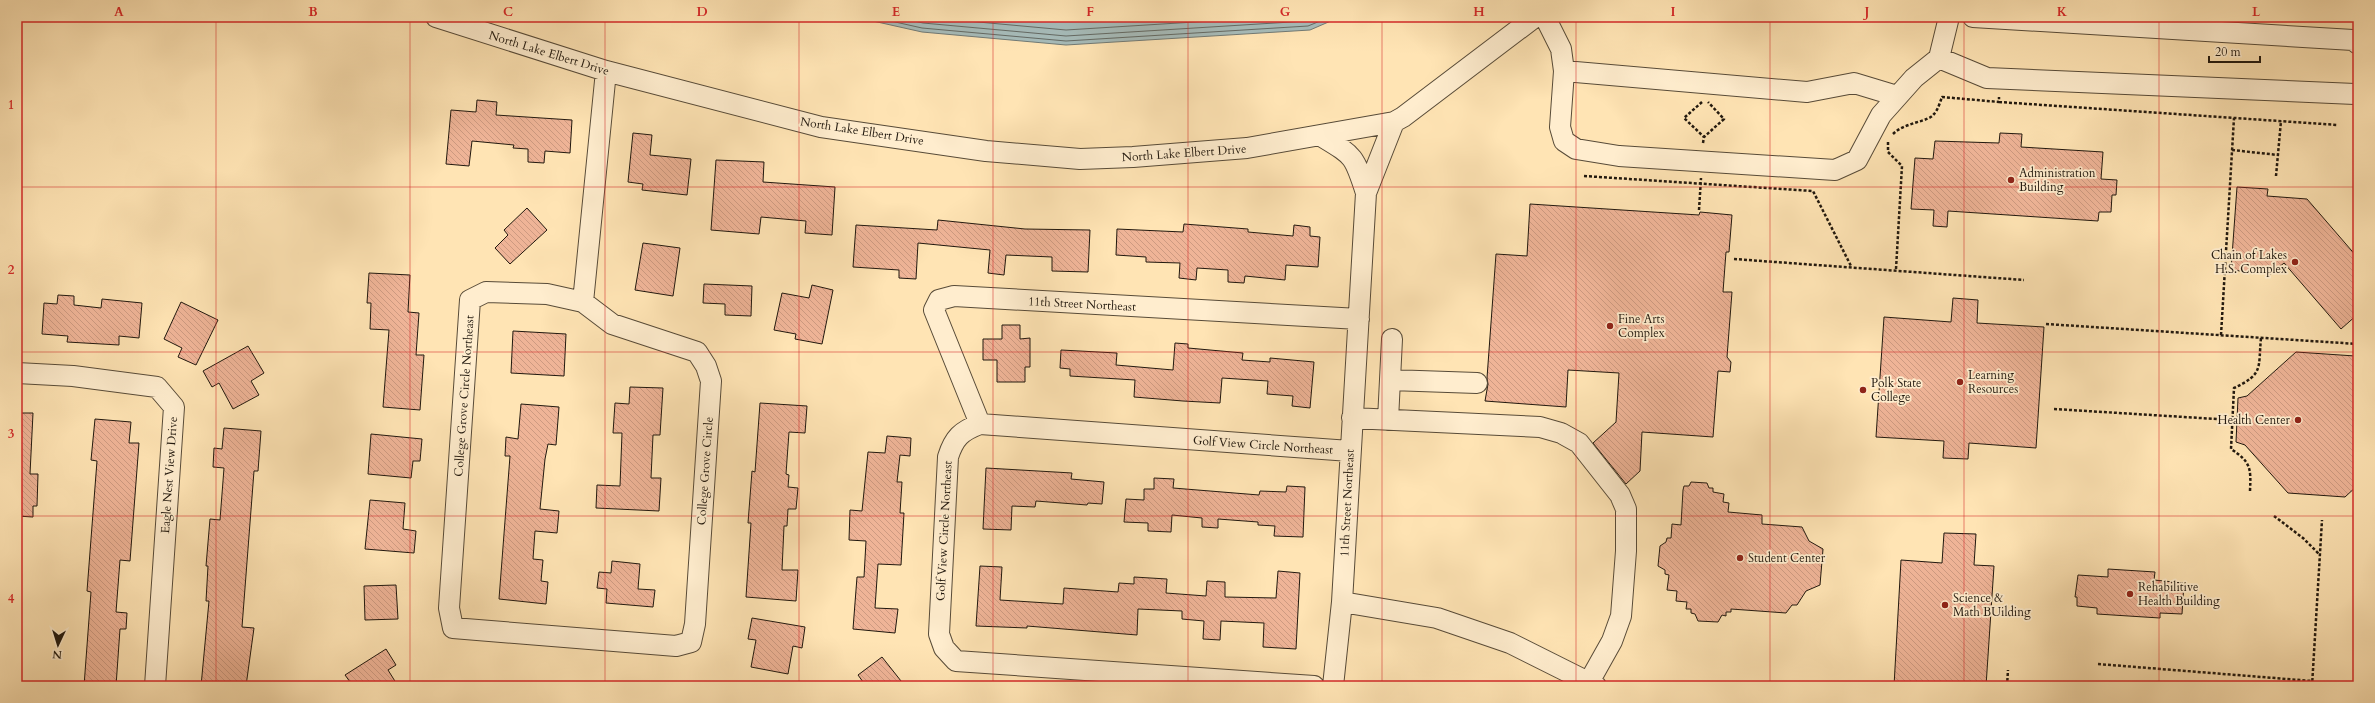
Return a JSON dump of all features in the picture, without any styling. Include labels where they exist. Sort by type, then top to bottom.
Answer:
[{"type":"street","name":"North Lake Elbert Drive","points":[[436,17],[606,71],[821,127],[986,151],[1080,159],[1134,157],[1278,144],[1394,122]]},
{"type":"street","points":[[1394,122],[1403,118],[1535,17]]},
{"type":"street","points":[[1545,17],[1561,49],[1564,72],[1560,127],[1564,141],[1576,149],[1619,156],[1835,170],[1856,160],[1881,115],[1914,78],[1939,58],[1949,17]]},
{"type":"street","points":[[1973,17],[2353,40],[2358,44]]},
{"type":"street","points":[[1939,58],[1987,78],[2358,93]]},
{"type":"street","points":[[584,302],[606,71]]},
{"type":"street","points":[[1564,72],[1807,92],[1854,83],[1897,96]]},
{"type":"street","name":"11th Street Northeast","points":[[1333,686],[1342,602],[1366,193],[1394,122]]},
{"type":"street","points":[[1321,136],[1348,152],[1358,165],[1366,193]]},
{"type":"street","name":"College Grove Circle Northeast","points":[[584,302],[547,294],[486,292],[470,300],[450,608],[453,628],[616,641]]},
{"type":"street","name":"11th Street Northeast","points":[[980,424],[934,310],[939,300],[954,296],[1359,319]]},
{"type":"street","name":"College Grove Circle","points":[[584,302],[612,324],[697,352],[706,366],[711,381],[695,624],[691,642],[676,646],[616,641]]},
{"type":"street","points":[[1388,420],[1392,339]]},
{"type":"street","name":"Eagle Nest View Drive","points":[[17,373],[73,376],[157,387],[174,407],[155,686]]},
{"type":"street","points":[[1390,380],[1477,383]]},
{"type":"street","points":[[1342,602],[1437,618],[1510,643],[1592,684],[1612,641],[1621,616],[1626,551],[1626,509],[1620,494],[1579,443],[1561,433],[1540,427],[1352,418]]},
{"type":"street","name":"Golf View Circle Northeast","points":[[1314,686],[956,661],[944,648],[939,634],[948,457],[953,442],[963,430],[980,424],[1350,451]]},
{"type":"path","points":[[1998,102],[2000,79]]},
{"type":"path","points":[[1896,269],[1902,166],[1888,152],[1888,142],[1899,128],[1909,123],[1927,119],[1934,115],[1942,97],[2338,125]]},
{"type":"path","points":[[1699,210],[1704,136],[1724,119],[1705,99],[1684,118],[1704,136]]},
{"type":"path","points":[[2221,335],[2234,118]]},
{"type":"path","points":[[2276,176],[2281,121]]},
{"type":"path","points":[[2232,150],[2278,155]]},
{"type":"path","points":[[1584,176],[1813,191],[1851,266]]},
{"type":"path","points":[[1734,259],[1896,269],[2024,280]]},
{"type":"path","points":[[2046,324],[2358,344]]},
{"type":"path","points":[[2250,491],[2251,473],[2247,461],[2231,449],[2234,388],[2251,380],[2258,373],[2261,338]]},
{"type":"path","points":[[2054,409],[2233,420]]},
{"type":"path","points":[[2274,516],[2309,543],[2320,555]]},
{"type":"path","points":[[2312,686],[2322,520]]},
{"type":"path","points":[[2098,664],[2312,680]]},
{"type":"path","points":[[2007,686],[2008,670]]},
{"type":"water","points":[[855,17],[1340,17],[1310,30],[1066,45],[922,32]]},
{"type":"building","points":[[477,100],[497,102],[496,115],[572,120],[570,153],[545,151],[544,163],[528,162],[528,149],[513,148],[514,145],[472,141],[469,166],[446,164],[451,110],[476,112]]},
{"type":"building","points":[[633,133],[652,135],[650,155],[691,159],[687,195],[642,190],[643,184],[628,182]]},
{"type":"building","name":"Administration Building","points":[[2000,133],[2022,134],[2021,147],[2103,152],[2101,179],[2117,180],[2116,195],[2112,195],[2111,212],[2099,212],[2098,221],[1948,211],[1947,227],[1933,226],[1934,210],[1911,209],[1915,158],[1933,159],[1935,141],[1999,143]]},
{"type":"building","points":[[716,160],[764,162],[763,182],[835,187],[832,235],[805,233],[806,221],[761,217],[759,234],[711,230]]},
{"type":"building","name":"Chain of Lakes H.S. Complex","points":[[2237,187],[2268,189],[2267,196],[2307,199],[2358,258],[2358,314],[2341,329],[2284,263],[2271,274],[2231,270]]},
{"type":"building","name":"Fine Arts Complex","points":[[1530,204],[1699,215],[1700,212],[1732,215],[1729,252],[1726,252],[1723,292],[1732,292],[1727,357],[1731,362],[1730,372],[1718,371],[1713,437],[1642,432],[1640,471],[1626,484],[1593,443],[1616,422],[1619,373],[1568,370],[1566,407],[1485,401],[1488,384],[1487,378],[1496,254],[1527,256]]},
{"type":"building","points":[[527,208],[547,230],[510,264],[495,248],[508,235],[504,230]]},
{"type":"building","points":[[938,220],[1025,229],[1090,230],[1088,272],[1052,271],[1052,257],[1006,255],[1004,275],[988,273],[990,250],[918,243],[916,279],[899,278],[899,270],[853,267],[856,225],[937,230]]},
{"type":"building","points":[[1184,224],[1248,229],[1248,232],[1293,236],[1294,225],[1310,227],[1310,236],[1320,237],[1318,267],[1286,265],[1285,280],[1245,276],[1244,283],[1228,282],[1228,270],[1197,268],[1196,280],[1179,278],[1180,263],[1146,262],[1146,257],[1116,255],[1117,229],[1183,232]]},
{"type":"building","points":[[643,243],[680,248],[673,296],[635,290]]},
{"type":"building","points":[[369,273],[410,275],[408,312],[419,313],[416,355],[424,355],[420,410],[383,407],[389,330],[370,329],[371,303],[367,303]]},
{"type":"building","points":[[704,284],[752,286],[751,316],[725,315],[725,304],[703,303]]},
{"type":"building","points":[[812,285],[833,290],[822,344],[795,339],[796,334],[774,330],[782,293],[809,298]]},
{"type":"building","points":[[58,295],[74,296],[74,305],[101,308],[102,299],[142,303],[139,338],[119,336],[119,345],[67,342],[68,336],[42,334],[44,303],[57,304]]},
{"type":"building","name":"Learning Resources","points":[[1953,298],[1978,300],[1977,323],[2044,327],[2036,448],[1969,443],[1968,459],[1943,458],[1944,441],[1876,437],[1884,317],[1951,322]]},
{"type":"building","points":[[181,302],[218,320],[196,365],[178,357],[182,348],[164,339]]},
{"type":"building","points":[[1002,325],[1020,325],[1020,339],[1030,338],[1030,367],[1025,367],[1025,382],[997,382],[997,360],[983,360],[983,339],[1002,339]]},
{"type":"building","points":[[513,331],[566,334],[564,376],[511,373]]},
{"type":"building","points":[[1175,343],[1188,344],[1188,348],[1243,353],[1242,360],[1270,362],[1270,358],[1314,362],[1310,408],[1292,406],[1293,396],[1267,394],[1268,381],[1222,378],[1220,403],[1183,401],[1134,397],[1135,380],[1070,376],[1070,369],[1060,368],[1061,350],[1117,353],[1116,365],[1173,370]]},
{"type":"building","points":[[248,346],[264,373],[251,381],[259,395],[233,409],[219,383],[212,387],[203,371]]},
{"type":"building","name":"Health Center","points":[[2296,352],[2355,356],[2358,360],[2358,485],[2345,497],[2288,493],[2245,445],[2236,442],[2238,398],[2247,396]]},
{"type":"building","points":[[630,387],[663,388],[660,435],[653,435],[651,478],[661,478],[659,511],[596,508],[597,485],[620,486],[622,433],[613,433],[615,403],[629,404]]},
{"type":"building","points":[[760,403],[807,406],[805,433],[789,432],[786,474],[789,475],[788,487],[798,488],[796,509],[788,509],[787,526],[784,526],[782,570],[798,570],[796,601],[746,597],[751,523],[748,523],[752,471],[755,472]]},
{"type":"building","points":[[521,404],[559,407],[556,445],[548,444],[545,459],[540,509],[559,511],[557,533],[535,531],[533,559],[543,560],[541,581],[548,582],[546,604],[499,599],[510,456],[505,456],[506,437],[518,439]]},
{"type":"building","points":[[17,413],[33,413],[30,474],[38,474],[37,506],[33,506],[33,517],[17,516]]},
{"type":"building","points":[[95,419],[131,422],[129,443],[139,443],[130,561],[120,560],[116,612],[127,613],[126,629],[120,629],[116,686],[84,686],[91,592],[87,591],[97,461],[91,460]]},
{"type":"building","points":[[224,428],[261,431],[258,471],[254,471],[242,627],[254,628],[246,686],[201,686],[209,601],[206,601],[208,566],[206,566],[210,519],[220,520],[224,468],[213,467],[214,448],[222,449]]},
{"type":"building","points":[[371,434],[422,439],[420,461],[413,461],[411,478],[368,474]]},
{"type":"building","points":[[887,436],[911,438],[910,456],[900,455],[897,482],[902,482],[900,513],[904,513],[901,565],[878,564],[875,608],[898,609],[895,633],[853,629],[857,577],[864,577],[866,541],[849,540],[850,510],[862,511],[868,452],[885,453]]},
{"type":"building","points":[[986,468],[1072,473],[1071,479],[1104,482],[1102,504],[1088,503],[1087,505],[1036,501],[1035,507],[1012,506],[1011,530],[983,529]]},
{"type":"building","points":[[1154,478],[1174,479],[1173,488],[1259,495],[1260,491],[1286,492],[1287,486],[1305,487],[1303,537],[1274,536],[1275,526],[1258,525],[1258,522],[1218,519],[1218,528],[1202,527],[1202,518],[1172,515],[1171,532],[1148,531],[1148,523],[1124,522],[1126,499],[1144,500],[1144,489],[1154,489]]},
{"type":"building","name":"Student Center","points":[[1691,482],[1707,483],[1709,488],[1713,488],[1713,492],[1724,494],[1723,502],[1729,503],[1728,512],[1762,515],[1762,524],[1802,527],[1809,541],[1823,549],[1820,585],[1806,591],[1797,605],[1792,605],[1786,613],[1731,609],[1731,612],[1726,612],[1726,616],[1722,615],[1718,622],[1698,621],[1695,614],[1691,613],[1691,609],[1686,609],[1687,602],[1676,601],[1677,591],[1667,590],[1669,575],[1665,574],[1665,570],[1658,566],[1660,546],[1666,542],[1667,538],[1671,538],[1672,524],[1681,525],[1683,490],[1684,486],[1689,486]]},
{"type":"building","points":[[370,500],[405,503],[403,529],[416,531],[414,553],[365,549]]},
{"type":"building","name":"Science & Math BUilding","points":[[1944,533],[1976,534],[1974,565],[1994,566],[1986,686],[1894,686],[1901,560],[1942,563]]},
{"type":"building","points":[[612,561],[640,564],[638,589],[655,590],[653,607],[606,603],[607,589],[597,588],[599,572],[611,573]]},
{"type":"building","points":[[980,566],[1002,567],[1000,600],[1063,604],[1064,588],[1118,592],[1119,583],[1134,584],[1134,577],[1167,579],[1166,593],[1206,596],[1207,581],[1225,582],[1225,597],[1276,598],[1278,571],[1300,573],[1296,649],[1263,647],[1264,623],[1221,621],[1220,640],[1203,639],[1204,621],[1182,619],[1182,611],[1138,609],[1137,635],[1027,626],[1027,628],[976,626]]},
{"type":"building","name":"Rehabilitive Health Building","points":[[2108,569],[2155,572],[2154,580],[2184,583],[2182,614],[2160,613],[2160,618],[2097,614],[2097,608],[2077,606],[2077,597],[2075,597],[2078,575],[2108,577]]},
{"type":"building","points":[[396,585],[398,619],[365,620],[364,586]]},
{"type":"building","points":[[752,618],[805,627],[802,648],[793,646],[788,674],[751,667],[756,640],[748,639]]},
{"type":"building","points":[[386,649],[396,665],[388,670],[398,686],[353,686],[345,675]]},
{"type":"building","points":[[882,657],[905,686],[866,686],[858,675]]},
{"type":"place","name":"Administration Building","points":[[2011,180]]},
{"type":"place","name":"Chain of Lakes H.S. Complex","points":[[2295,262]]},
{"type":"place","name":"Fine Arts Complex","points":[[1610,326]]},
{"type":"place","name":"Learning Resources","points":[[1960,382]]},
{"type":"place","name":"Polk State College","points":[[1863,390]]},
{"type":"place","name":"Health Center","points":[[2298,420]]},
{"type":"place","name":"Student Center","points":[[1740,558]]},
{"type":"place","name":"Rehabilitive Health Building","points":[[2130,594]]},
{"type":"place","name":"Science & Math BUilding","points":[[1945,605]]}]
